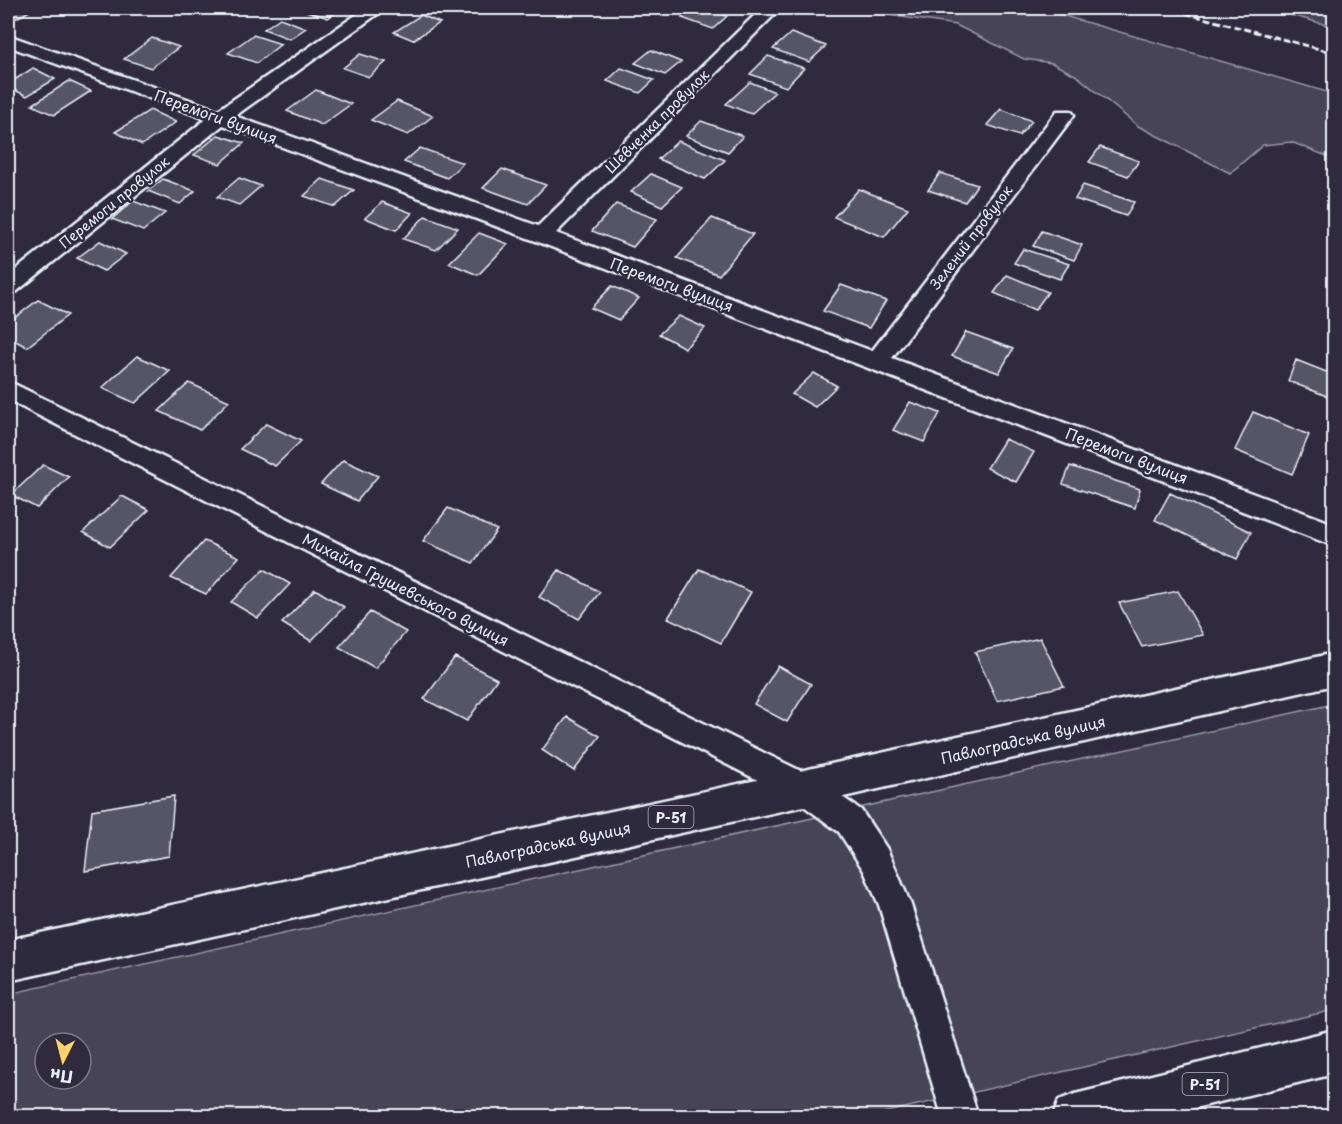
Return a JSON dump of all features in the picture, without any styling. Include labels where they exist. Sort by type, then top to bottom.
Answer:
[{"type":"main road","name":"Павлоградська вулиця","points":[[8,961],[804,788],[1335,669]]},
{"type":"main road","name":"Р-51","points":[[1075,1116],[1335,1052]]},
{"type":"street","name":"Перемоги провулок","points":[[8,287],[221,117],[377,8]]},
{"type":"street","name":"Шевченка провулок","points":[[542,235],[772,8]]},
{"type":"street","name":"Перемоги вулиця","points":[[8,40],[1332,528]]},
{"type":"street","name":"Зелений провулок","points":[[878,360],[1064,115]]},
{"type":"street","name":"Михайла Грушевського вулиця","points":[[8,390],[804,788],[850,821],[876,860],[895,905],[960,1116]]},
{"type":"shaded area","points":[[841,8],[1037,8],[1334,94],[1334,159],[1291,142],[1263,145],[1230,173],[1138,126],[1077,76],[1052,63],[1024,59],[956,25]]},
{"type":"shaded area","points":[[1266,8],[1334,8],[1334,27]]},
{"type":"shaded area","points":[[1334,704],[1334,1010],[869,1116],[8,1116],[8,994]]},
{"type":"building","points":[[8,8],[35,8],[13,20],[8,17]]},
{"type":"building","points":[[306,8],[342,8],[328,18],[303,10]]},
{"type":"building","points":[[694,8],[702,8],[727,16],[713,29],[682,18]]},
{"type":"building","points":[[421,15],[440,23],[413,40],[394,32]]},
{"type":"building","points":[[280,18],[306,28],[290,39],[264,29]]},
{"type":"building","points":[[791,33],[826,46],[809,62],[773,49]]},
{"type":"building","points":[[253,35],[281,44],[257,63],[228,53]]},
{"type":"building","points":[[152,38],[179,47],[151,68],[124,59]]},
{"type":"building","points":[[651,50],[681,62],[665,75],[635,63]]},
{"type":"building","points":[[360,54],[386,62],[369,77],[343,68]]},
{"type":"building","points":[[768,56],[804,68],[786,87],[750,74]]},
{"type":"building","points":[[33,68],[55,79],[27,96],[8,87],[8,84]]},
{"type":"building","points":[[621,68],[654,80],[640,93],[607,81]]},
{"type":"building","points":[[69,81],[91,91],[54,115],[32,105]]},
{"type":"building","points":[[750,82],[775,92],[751,114],[726,104]]},
{"type":"building","points":[[316,90],[351,104],[322,125],[287,111]]},
{"type":"building","points":[[397,101],[433,116],[408,135],[371,120]]},
{"type":"building","points":[[1001,109],[1032,121],[1019,136],[987,125]]},
{"type":"building","points":[[150,110],[176,122],[142,145],[115,132]]},
{"type":"building","points":[[701,121],[743,136],[728,152],[686,136]]},
{"type":"building","points":[[218,135],[244,143],[220,164],[194,155]]},
{"type":"building","points":[[678,141],[725,160],[705,179],[658,159]]},
{"type":"building","points":[[1100,147],[1139,161],[1128,176],[1089,162]]},
{"type":"building","points":[[420,148],[463,163],[447,178],[404,162]]},
{"type":"building","points":[[502,169],[546,185],[528,204],[483,188]]},
{"type":"building","points":[[940,173],[977,185],[965,202],[928,190]]},
{"type":"building","points":[[651,174],[682,187],[662,206],[631,192]]},
{"type":"building","points":[[239,178],[261,186],[239,205],[217,197]]},
{"type":"building","points":[[163,179],[195,191],[180,204],[148,191]]},
{"type":"building","points":[[322,179],[354,190],[335,207],[304,196]]},
{"type":"building","points":[[1083,185],[1134,202],[1126,216],[1075,199]]},
{"type":"building","points":[[859,189],[908,208],[884,237],[834,217]]},
{"type":"building","points":[[133,201],[165,213],[143,231],[112,219]]},
{"type":"building","points":[[382,202],[412,213],[396,230],[365,218]]},
{"type":"building","points":[[616,204],[657,219],[633,247],[592,231]]},
{"type":"building","points":[[425,216],[458,228],[436,250],[403,239]]},
{"type":"building","points":[[712,218],[753,234],[719,275],[677,258]]},
{"type":"building","points":[[1042,231],[1082,245],[1074,260],[1033,246]]},
{"type":"building","points":[[479,233],[508,244],[478,275],[449,263]]},
{"type":"building","points":[[100,241],[126,254],[104,271],[77,258]]},
{"type":"building","points":[[1023,249],[1069,264],[1060,279],[1014,263]]},
{"type":"building","points":[[1007,275],[1048,292],[1035,310],[994,293]]},
{"type":"building","points":[[841,285],[886,301],[869,328],[823,311]]},
{"type":"building","points":[[612,286],[639,298],[619,320],[591,308]]},
{"type":"building","points":[[38,300],[68,315],[27,347],[8,337],[8,323]]},
{"type":"building","points":[[679,316],[705,328],[685,348],[659,334]]},
{"type":"building","points":[[966,332],[1013,349],[999,373],[952,356]]},
{"type":"building","points":[[137,356],[170,371],[135,403],[102,388]]},
{"type":"building","points":[[1296,360],[1334,375],[1332,398],[1288,381]]},
{"type":"building","points":[[814,373],[837,386],[815,407],[792,394]]},
{"type":"building","points":[[189,383],[229,401],[200,430],[159,411]]},
{"type":"building","points":[[910,402],[940,413],[924,442],[893,430]]},
{"type":"building","points":[[1253,412],[1309,435],[1292,474],[1235,450]]},
{"type":"building","points":[[266,424],[301,441],[275,466],[240,449]]},
{"type":"building","points":[[1005,439],[1034,452],[1016,482],[987,468]]},
{"type":"building","points":[[343,460],[378,476],[357,501],[321,484]]},
{"type":"building","points":[[43,465],[69,477],[37,508],[11,495]]},
{"type":"building","points":[[1070,466],[1140,489],[1135,508],[1063,484]]},
{"type":"building","points":[[1170,493],[1251,532],[1237,559],[1155,520]]},
{"type":"building","points":[[122,496],[149,510],[110,547],[83,532]]},
{"type":"building","points":[[448,508],[497,530],[473,563],[423,541]]},
{"type":"building","points":[[204,541],[239,557],[206,594],[171,578]]},
{"type":"building","points":[[264,569],[290,584],[258,618],[231,602]]},
{"type":"building","points":[[699,569],[751,592],[721,643],[668,618]]},
{"type":"building","points":[[559,570],[600,592],[579,619],[539,597]]},
{"type":"building","points":[[315,589],[344,607],[311,641],[282,623]]},
{"type":"building","points":[[1178,591],[1203,635],[1142,647],[1119,603]]},
{"type":"building","points":[[370,612],[406,632],[375,668],[339,647]]},
{"type":"building","points":[[1040,638],[1064,686],[997,701],[975,652]]},
{"type":"building","points":[[455,657],[497,679],[467,721],[424,699]]},
{"type":"building","points":[[778,666],[811,684],[787,722],[754,704]]},
{"type":"building","points":[[567,717],[600,736],[574,771],[542,750]]},
{"type":"building","points":[[174,796],[169,856],[85,871],[92,810]]},
{"type":"railway","points":[[1166,8],[1334,53]]}]
